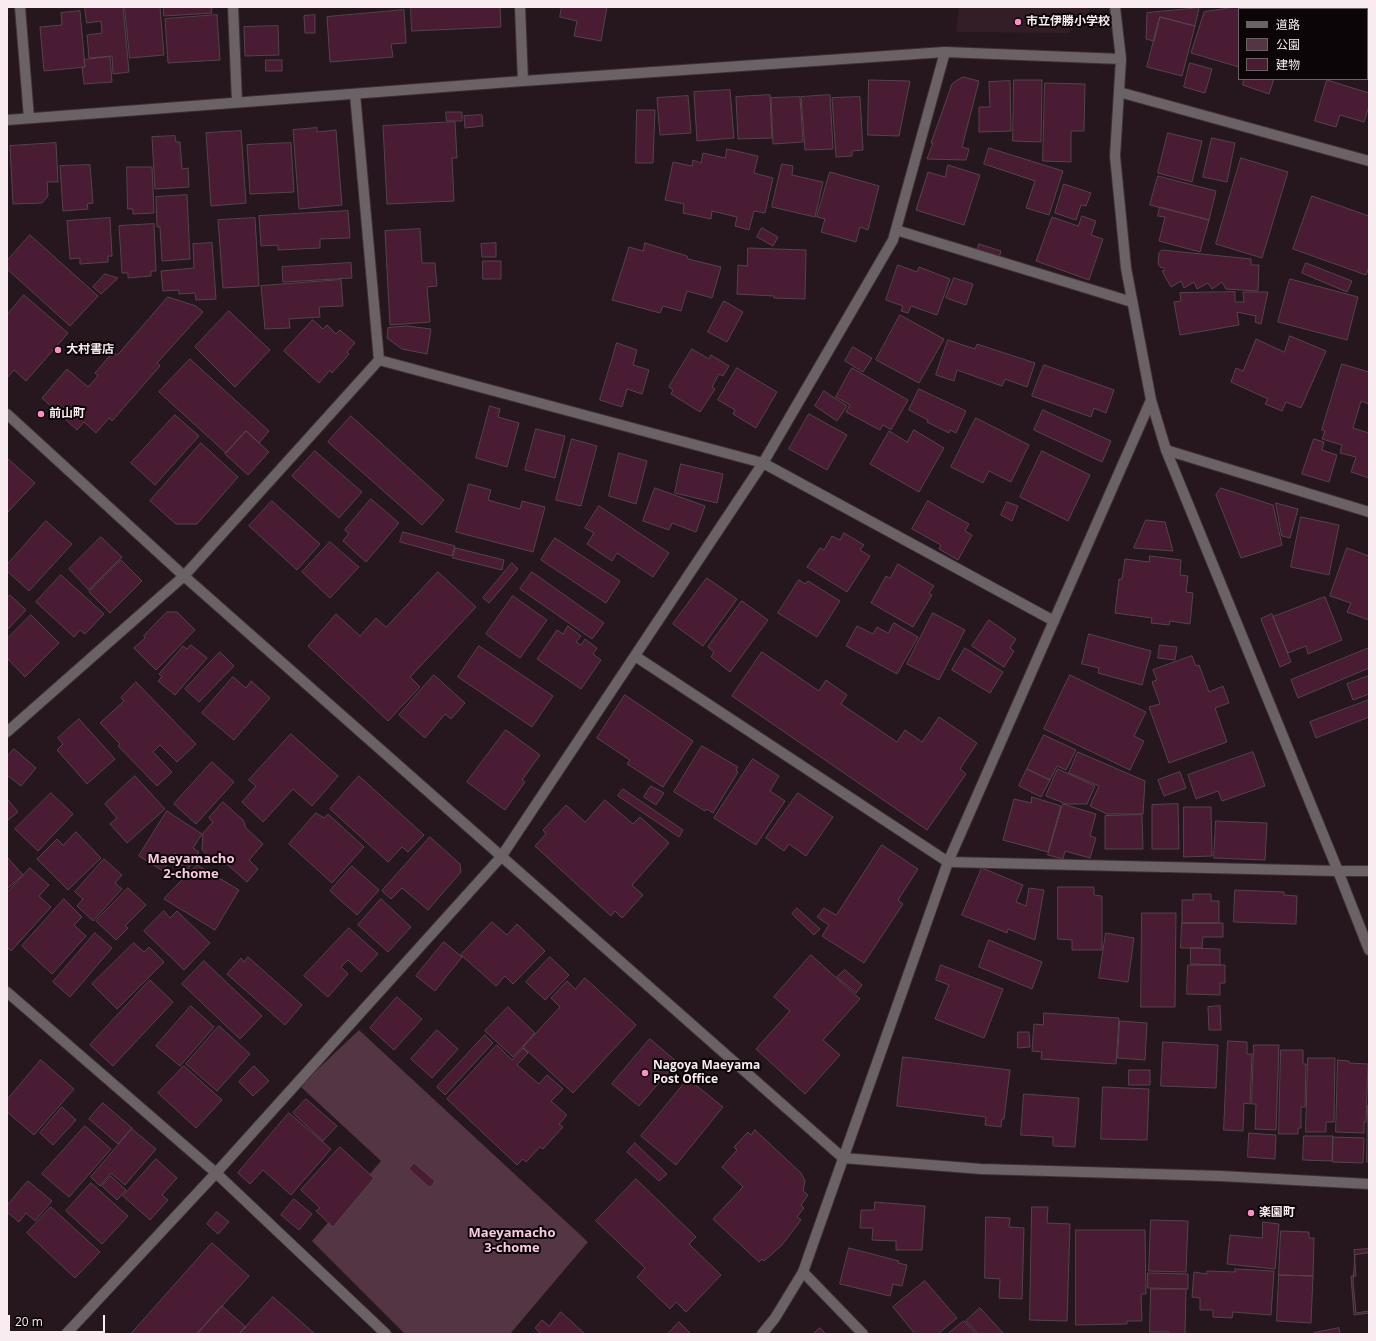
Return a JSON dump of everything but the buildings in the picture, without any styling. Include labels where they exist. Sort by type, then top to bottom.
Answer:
[{"type":"street","points":[[20,7],[29,118]]},
{"type":"street","points":[[233,7],[237,102]]},
{"type":"street","points":[[520,7],[523,81]]},
{"type":"street","points":[[1115,7],[1121,59],[1115,156],[1126,268],[1151,400],[1166,450],[1369,950]]},
{"type":"street","points":[[7,120],[523,81],[945,52],[1121,59]]},
{"type":"street","points":[[66,1334],[216,1173],[501,857],[763,463],[893,240],[945,52]]},
{"type":"street","points":[[1119,92],[1369,161]]},
{"type":"street","points":[[7,732],[184,576],[378,360],[355,94]]},
{"type":"street","points":[[896,230],[1132,302]]},
{"type":"street","points":[[378,360],[763,463],[1054,621]]},
{"type":"street","points":[[762,1334],[775,1318],[803,1272],[948,862],[1151,400]]},
{"type":"street","points":[[7,414],[184,576],[843,1158],[982,1169],[1221,1176],[1369,1184]]},
{"type":"street","points":[[1166,450],[1369,512]]},
{"type":"street","points":[[635,656],[948,862],[1369,871]]},
{"type":"street","points":[[7,992],[216,1173],[386,1334]]},
{"type":"street","points":[[803,1272],[863,1334]]},
{"type":"shaded area","name":"市立伊勝小学校","points":[[959,7],[1089,7],[1090,11],[1068,33],[956,32]]},
{"type":"green space","points":[[359,1030],[588,1242],[510,1334],[405,1334],[312,1241],[381,1161],[300,1086]]},
{"type":"place","name":"市立伊勝小学校","points":[[1018,22]]},
{"type":"place","name":"大村書店","points":[[58,350]]},
{"type":"place","name":"前山町","points":[[41,414]]},
{"type":"place","name":"Nagoya Maeyama Post Office","points":[[645,1073]]},
{"type":"place","name":"楽園町","points":[[1251,1213]]},
{"type":"district","name":"Maeyamacho 2-chome","points":[[191,866]]},
{"type":"district","name":"Maeyamacho 3-chome","points":[[512,1240]]}]
